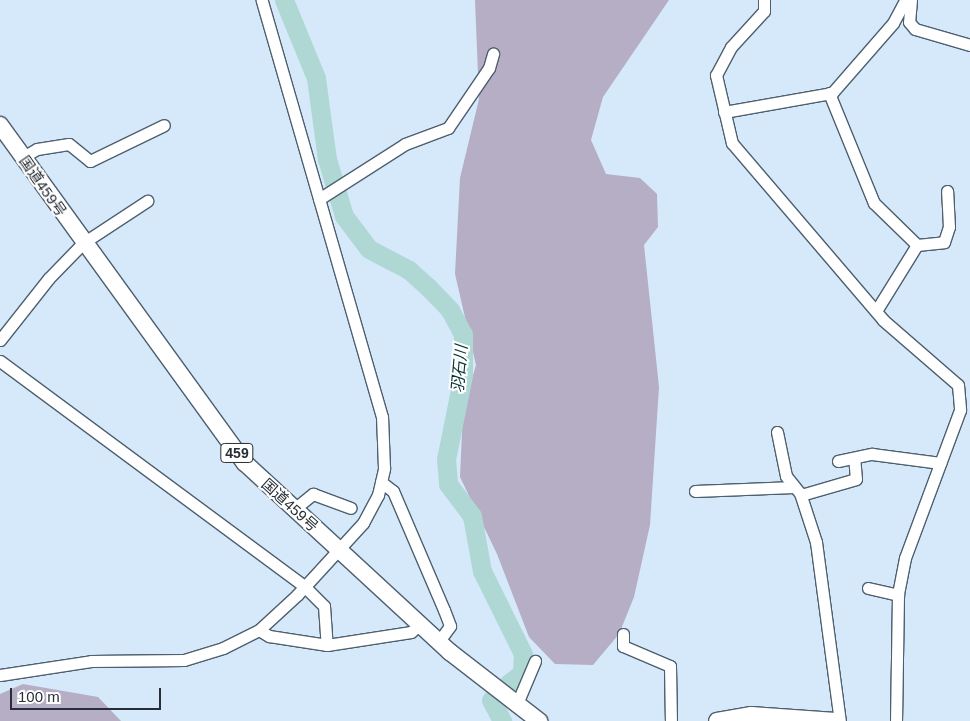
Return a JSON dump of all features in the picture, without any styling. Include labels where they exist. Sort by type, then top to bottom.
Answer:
[{"type":"highway","name":"国道459号","points":[[0,125],[83,243],[245,464],[439,641],[516,706],[538,721]]},
{"type":"highway","points":[[717,721],[751,715],[836,721]]},
{"type":"street","points":[[0,675],[72,662],[184,660],[206,655],[259,630],[341,550],[363,523],[381,482],[382,416],[262,0]]},
{"type":"street","points":[[764,0],[764,11],[719,65],[716,82],[738,153],[901,338],[953,376],[965,410],[940,463],[905,558],[898,595],[896,721]]},
{"type":"street","points":[[724,112],[829,94],[840,88],[867,55],[905,0]]},
{"type":"street","points":[[911,0],[909,22],[914,29],[970,45]]},
{"type":"street","points":[[319,199],[344,186],[405,144],[438,134],[456,122],[494,54]]},
{"type":"street","points":[[829,94],[874,204],[917,245],[944,242],[950,227],[947,191]]},
{"type":"street","points":[[23,157],[36,149],[70,144],[90,161],[164,125]]},
{"type":"street","points":[[0,340],[49,278],[83,243],[147,201]]},
{"type":"street","points":[[876,311],[917,245]]},
{"type":"street","points":[[0,360],[305,587],[324,606],[327,645]]},
{"type":"street","points":[[777,432],[782,466],[797,491],[816,542],[826,601],[840,721]]},
{"type":"street","points":[[838,461],[872,454],[940,463]]},
{"type":"street","points":[[695,490],[797,491],[856,479],[854,458]]},
{"type":"street","points":[[381,482],[393,491],[450,626],[439,641]]},
{"type":"street","points":[[294,510],[313,494],[351,508]]},
{"type":"street","points":[[868,588],[898,595]]},
{"type":"street","points":[[259,630],[269,636],[327,645],[411,632],[420,624]]},
{"type":"street","points":[[623,634],[624,646],[670,666],[671,721]]},
{"type":"street","points":[[516,706],[535,661]]},
{"type":"shaded area","points":[[475,0],[669,0],[603,97],[591,140],[606,174],[640,178],[657,194],[658,227],[644,245],[659,387],[650,525],[634,597],[619,634],[593,665],[555,664],[529,637],[497,554],[460,477],[463,410],[476,365],[455,274],[460,178],[479,99]]},
{"type":"shaded area","points":[[23,684],[98,697],[121,721],[0,721],[0,694]]},
{"type":"waterway","name":"羽石川","points":[[284,0],[316,78],[327,159],[344,216],[369,249],[409,270],[428,287],[450,310],[463,334],[463,375],[446,459],[448,484],[472,516],[482,571],[523,654],[522,673],[508,684]]},
{"type":"waterway","name":"羽石川","points":[[491,700],[502,721]]}]
